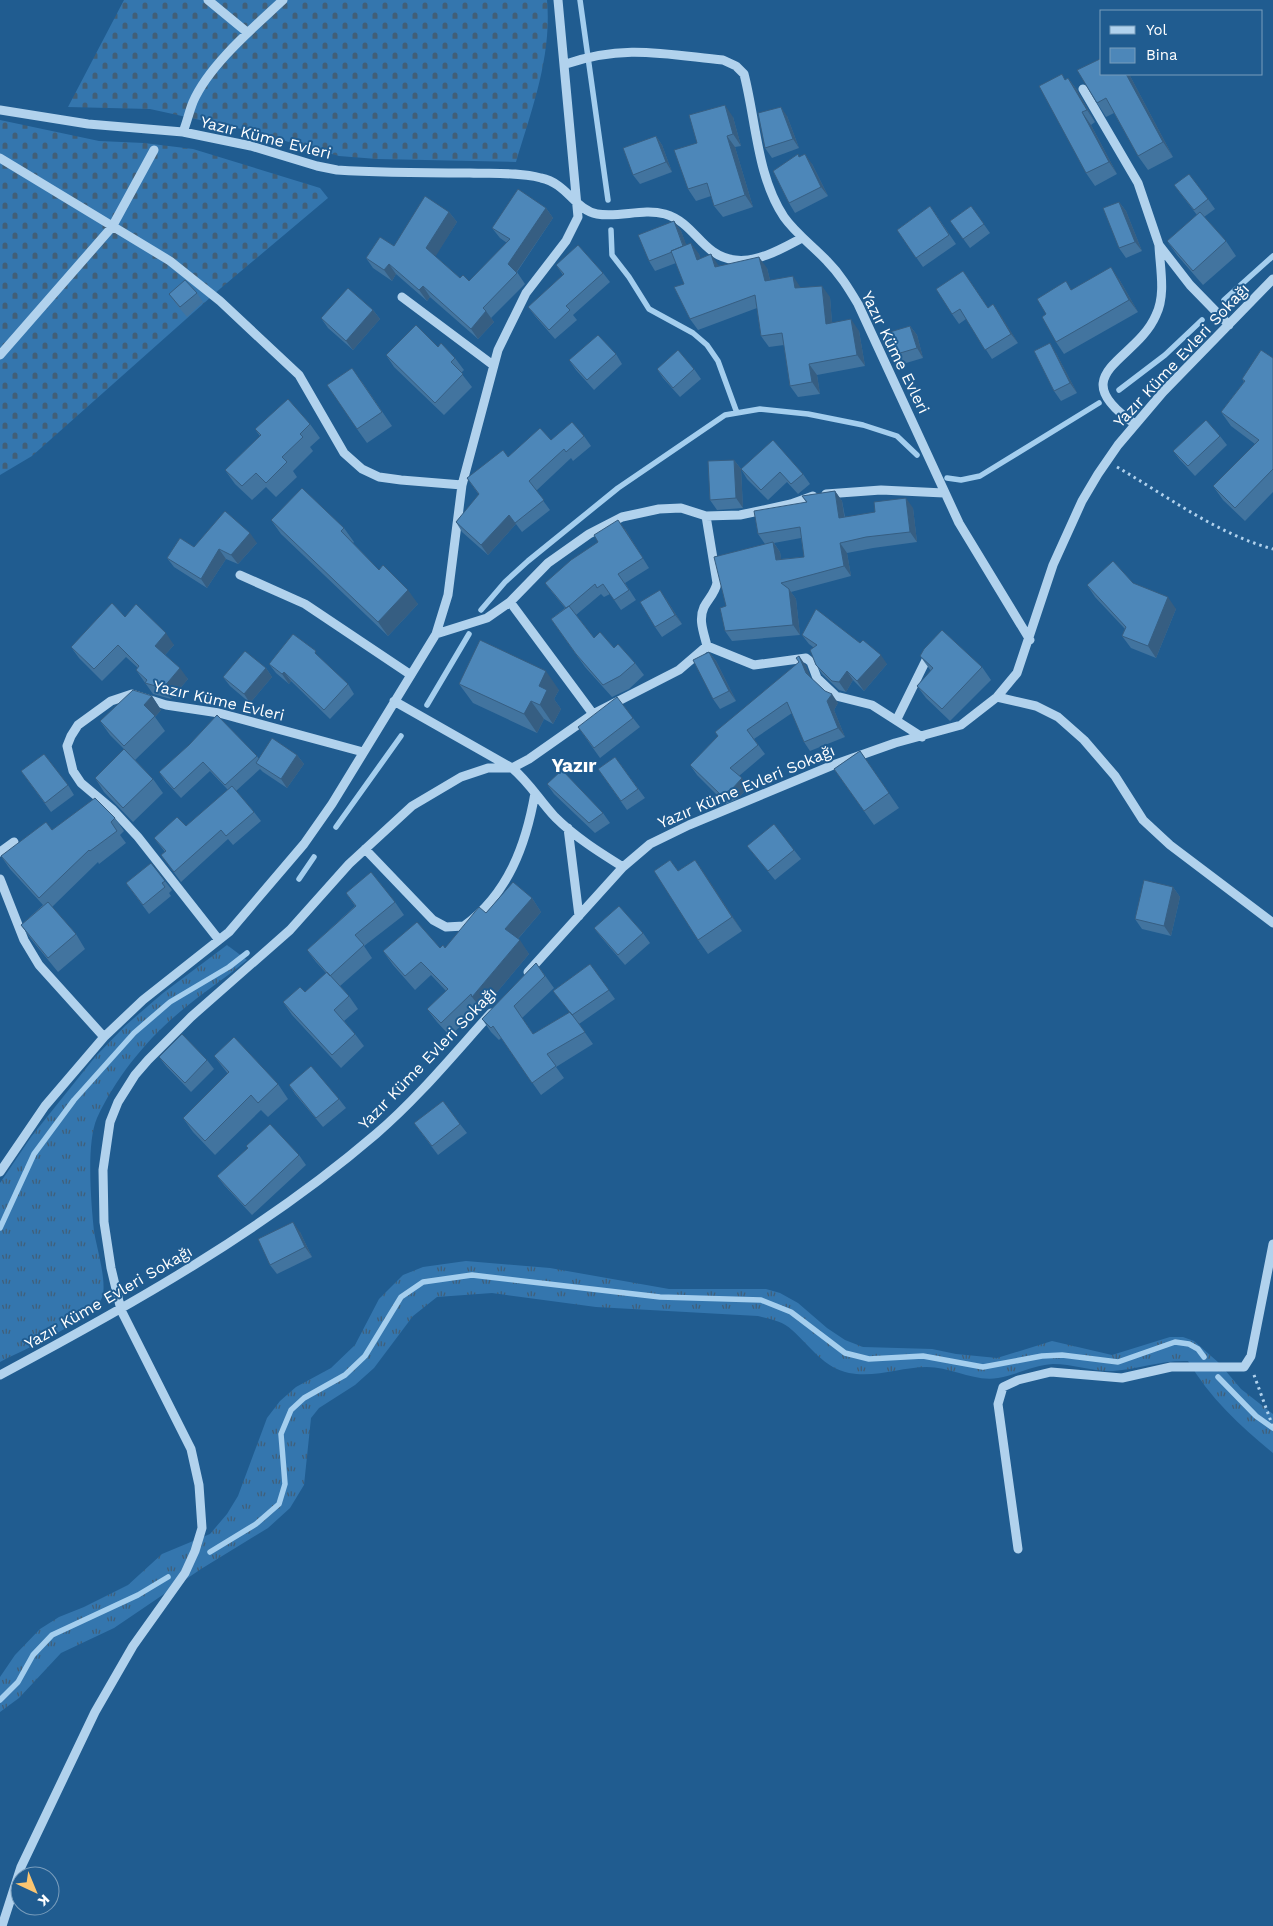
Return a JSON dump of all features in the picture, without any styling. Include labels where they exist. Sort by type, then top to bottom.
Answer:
[{"type":"street","points":[[208,0],[248,33]]},
{"type":"street","points":[[183,132],[194,101],[203,84],[248,33],[282,0]]},
{"type":"street","points":[[0,1172],[45,1106],[104,1037],[143,1000],[220,940],[246,914],[304,844],[322,820],[436,634],[448,595],[462,485],[498,350],[526,294],[574,228],[578,217],[566,64],[558,0]]},
{"type":"street","name":"Yazır Küme Evleri","points":[[566,64],[589,56],[629,51],[723,60],[736,66],[744,74],[768,181],[783,216],[802,238],[838,273],[858,304],[959,523],[1030,640]]},
{"type":"street","points":[[1083,89],[1138,183],[1159,245],[1161,294],[1156,316],[1137,340],[1109,368],[1103,380],[1102,389],[1110,405],[1135,424]]},
{"type":"street","name":"Yazır Küme Evleri","points":[[0,110],[88,124],[183,132],[251,146],[317,166],[337,170],[501,174],[542,178],[555,182],[589,212],[616,215],[636,212],[665,214],[688,226],[710,251],[720,258],[745,261],[762,256],[802,238]]},
{"type":"street","points":[[0,355],[112,227],[154,150]]},
{"type":"street","points":[[0,158],[170,261],[220,301],[299,375],[344,453],[362,469],[379,477],[462,485]]},
{"type":"street","points":[[1159,245],[1190,285],[1228,325]]},
{"type":"street","name":"Yazır Küme Evleri Sokağı","points":[[522,979],[623,867],[650,844],[688,825],[863,754],[961,725],[997,697],[1017,673],[1030,640],[1053,565],[1065,537],[1082,501],[1108,461],[1135,424],[1273,279]]},
{"type":"street","points":[[402,297],[493,365]]},
{"type":"street","points":[[436,634],[487,618],[510,602],[548,563],[589,534],[622,517],[659,509],[681,508],[706,516],[740,515],[844,491],[881,490],[944,493]]},
{"type":"street","points":[[706,516],[717,583],[715,591],[702,614],[701,622],[707,646]]},
{"type":"street","points":[[240,575],[305,604],[411,675]]},
{"type":"street","points":[[510,602],[594,714]]},
{"type":"street","points":[[2,1926],[21,1867],[95,1712],[133,1646],[185,1573],[195,1551],[202,1528],[200,1485],[191,1449],[121,1310],[107,1246],[103,1170],[108,1132],[118,1102],[135,1075],[148,1060],[190,1018],[290,930],[364,849],[412,806],[437,789],[462,776],[488,768],[512,768],[594,714],[678,670],[707,646]]},
{"type":"street","points":[[707,646],[754,665],[806,658],[811,662],[817,678],[836,696],[872,705],[897,719],[922,737]]},
{"type":"street","points":[[897,719],[932,648]]},
{"type":"street","name":"Yazır Küme Evleri","points":[[220,940],[138,837],[113,810],[81,782],[73,771],[67,746],[78,725],[111,701],[132,694],[160,704],[219,713],[363,752]]},
{"type":"street","points":[[997,697],[1036,706],[1058,717],[1084,740],[1115,776],[1143,820],[1170,846],[1273,922]]},
{"type":"street","points":[[394,702],[512,768],[522,776],[535,794],[568,828],[623,867]]},
{"type":"street","points":[[364,849],[433,920],[446,927],[464,926],[493,900],[513,869],[531,819],[535,794]]},
{"type":"street","points":[[568,828],[579,916]]},
{"type":"street","points":[[0,852],[14,842]]},
{"type":"street","points":[[0,880],[24,940],[39,965],[104,1037]]},
{"type":"street","name":"Yazır Küme Evleri Sokağı","points":[[0,1375],[121,1310],[239,1236],[344,1161],[406,1106],[496,1008]]},
{"type":"street","points":[[1018,1549],[998,1404],[999,1394],[1004,1387],[1018,1380],[1051,1372],[1122,1378],[1171,1367],[1244,1367],[1249,1363],[1273,1244]]},
{"type":"path","points":[[1108,461],[1219,526],[1256,544],[1273,549]]},
{"type":"path","points":[[1249,1363],[1273,1427]]},
{"type":"green space","points":[[124,0],[547,0],[547,41],[534,102],[516,162],[377,159],[339,156],[246,130],[150,109],[68,107]]},
{"type":"green space","points":[[0,120],[99,141],[144,143],[193,149],[320,188],[328,198],[221,288],[32,456],[0,475]]},
{"type":"green space","points":[[227,945],[247,960],[189,1004],[144,1046],[113,1088],[97,1118],[91,1142],[90,1173],[94,1231],[104,1288],[100,1301],[80,1319],[67,1327],[0,1362],[0,1183],[31,1137],[95,1057],[126,1025],[163,993]]},
{"type":"green space","points":[[466,1261],[550,1268],[669,1289],[766,1289],[780,1293],[798,1303],[827,1328],[845,1340],[863,1347],[932,1349],[956,1354],[997,1358],[1052,1341],[1112,1355],[1170,1337],[1183,1337],[1194,1341],[1219,1363],[1241,1389],[1273,1414],[1273,1453],[1226,1411],[1188,1361],[1169,1362],[1113,1371],[1053,1364],[1039,1366],[1005,1377],[989,1379],[927,1367],[859,1374],[849,1373],[832,1366],[818,1356],[785,1324],[758,1316],[596,1307],[492,1293],[437,1297],[413,1316],[374,1368],[355,1385],[319,1408],[311,1418],[304,1485],[290,1508],[268,1528],[201,1569],[114,1628],[61,1653],[19,1698],[0,1712],[0,1677],[15,1655],[40,1629],[59,1617],[128,1585],[162,1554],[210,1534],[227,1514],[238,1496],[267,1418],[280,1401],[296,1387],[331,1368],[355,1345],[379,1299],[403,1275],[423,1267]]},
{"type":"building","points":[[1100,59],[1100,75],[1127,75],[1163,142],[1138,156],[1106,98],[1097,103],[1077,70]]},
{"type":"building","points":[[1062,74],[1065,80],[1068,78],[1087,110],[1082,112],[1109,162],[1086,173],[1039,86]]},
{"type":"building","points":[[725,105],[733,134],[727,136],[745,195],[714,206],[707,183],[688,189],[674,150],[697,143],[689,115]]},
{"type":"building","points":[[781,107],[793,139],[765,148],[758,113]]},
{"type":"building","points":[[656,136],[666,162],[633,175],[623,148]]},
{"type":"building","points":[[798,154],[799,157],[805,154],[821,187],[789,203],[773,171]]},
{"type":"building","points":[[1189,174],[1208,199],[1194,210],[1174,185]]},
{"type":"building","points":[[518,189],[546,208],[508,264],[517,273],[483,308],[486,311],[471,329],[423,286],[419,290],[389,264],[384,270],[366,258],[380,237],[394,246],[425,196],[449,212],[426,248],[460,278],[463,275],[469,281],[510,239],[492,228]]},
{"type":"building","points":[[1119,202],[1135,242],[1119,248],[1103,208]]},
{"type":"building","points":[[930,206],[949,235],[916,258],[897,230]]},
{"type":"building","points":[[971,206],[984,224],[963,239],[950,221]]},
{"type":"building","points":[[1200,212],[1226,241],[1193,271],[1167,241]]},
{"type":"building","points":[[674,221],[683,246],[649,261],[638,235]]},
{"type":"building","points":[[691,243],[697,260],[711,254],[715,267],[759,257],[765,281],[793,276],[795,288],[822,286],[826,324],[851,319],[857,355],[809,364],[812,382],[790,386],[782,333],[761,336],[755,295],[690,319],[674,287],[684,284],[671,251]]},
{"type":"building","points":[[578,245],[603,273],[566,306],[570,310],[549,330],[528,307],[564,274],[556,265]]},
{"type":"building","points":[[1111,267],[1129,300],[1056,342],[1042,317],[1046,314],[1037,299],[1066,281],[1071,290]]},
{"type":"building","points":[[963,271],[988,308],[993,304],[1011,334],[985,350],[960,309],[952,314],[936,289]]},
{"type":"building","points":[[185,280],[197,293],[180,307],[169,294]]},
{"type":"building","points":[[348,288],[373,310],[346,341],[321,318]]},
{"type":"building","points":[[416,325],[438,347],[441,343],[455,358],[451,362],[463,374],[435,403],[386,355]]},
{"type":"building","points":[[910,326],[917,348],[890,356],[883,334]]},
{"type":"building","points":[[598,335],[616,354],[587,380],[569,360]]},
{"type":"building","points":[[1050,343],[1070,383],[1054,391],[1034,351]]},
{"type":"building","points":[[678,350],[694,369],[673,388],[657,369]]},
{"type":"building","points":[[1261,350],[1273,358],[1273,469],[1235,508],[1213,486],[1259,440],[1221,412],[1245,381],[1242,379]]},
{"type":"building","points":[[352,368],[382,412],[357,429],[327,385]]},
{"type":"building","points":[[288,399],[310,424],[300,434],[303,437],[282,457],[287,462],[266,483],[256,473],[242,486],[225,470],[261,435],[255,429]]},
{"type":"building","points":[[1206,420],[1220,436],[1188,466],[1173,451]]},
{"type":"building","points":[[572,422],[584,436],[566,452],[564,449],[529,481],[544,500],[515,523],[509,515],[481,545],[456,522],[479,494],[467,478],[503,450],[508,457],[540,428],[551,440]]},
{"type":"building","points":[[773,440],[803,474],[791,484],[780,472],[761,490],[741,469]]},
{"type":"building","points":[[734,460],[736,498],[710,500],[708,461]]},
{"type":"building","points":[[302,488],[344,528],[341,531],[379,570],[383,565],[408,590],[378,622],[271,520]]},
{"type":"building","points":[[835,491],[839,518],[875,512],[874,502],[906,498],[910,532],[866,537],[840,543],[844,566],[781,583],[789,589],[793,625],[725,631],[720,608],[726,606],[714,557],[773,542],[776,560],[804,557],[800,527],[758,534],[754,511],[807,502],[802,496]]},
{"type":"building","points":[[225,511],[250,533],[231,555],[219,549],[201,579],[167,558],[180,538],[194,547]]},
{"type":"building","points":[[618,520],[643,558],[618,574],[629,590],[614,600],[603,584],[597,588],[595,584],[566,608],[545,583],[571,560],[598,542],[594,535]]},
{"type":"building","points":[[1113,561],[1133,583],[1168,597],[1148,646],[1122,636],[1126,627],[1087,585]]},
{"type":"building","points":[[660,590],[675,615],[655,627],[640,602]]},
{"type":"building","points":[[112,603],[125,617],[136,604],[166,633],[155,646],[180,668],[163,688],[145,683],[147,680],[136,670],[139,666],[118,645],[94,669],[71,647]]},
{"type":"building","points":[[569,606],[594,638],[600,632],[614,648],[618,644],[635,663],[620,676],[603,685],[576,654],[551,619]]},
{"type":"building","points":[[816,609],[860,643],[863,640],[881,655],[857,681],[847,671],[839,682],[832,681],[816,665],[810,650],[817,645],[802,635]]},
{"type":"building","points":[[942,630],[982,667],[942,709],[917,686],[933,668],[920,656]]},
{"type":"building","points":[[293,634],[316,651],[315,653],[348,684],[324,710],[284,672],[282,674],[269,664]]},
{"type":"building","points":[[480,640],[546,671],[539,686],[547,690],[540,705],[531,701],[524,714],[459,684]]},
{"type":"building","points":[[245,651],[266,668],[244,694],[223,677]]},
{"type":"building","points":[[709,652],[729,691],[713,699],[693,660]]},
{"type":"building","points":[[799,656],[806,673],[825,691],[832,694],[827,701],[838,728],[804,742],[787,702],[747,730],[758,745],[730,768],[742,778],[731,790],[720,794],[690,765],[718,736],[715,732],[799,662],[796,658]]},
{"type":"building","points":[[133,690],[152,696],[144,705],[155,716],[124,746],[100,721]]},
{"type":"building","points":[[617,697],[633,718],[594,748],[578,727]]},
{"type":"building","points":[[217,715],[257,756],[225,785],[203,762],[174,789],[159,772],[189,745]]},
{"type":"building","points":[[272,738],[297,755],[281,779],[256,763]]},
{"type":"building","points":[[124,749],[153,779],[123,808],[95,778]]},
{"type":"building","points":[[860,751],[889,793],[864,811],[834,769]]},
{"type":"building","points":[[44,754],[68,785],[45,803],[21,771]]},
{"type":"building","points":[[615,757],[638,789],[621,801],[598,769]]},
{"type":"building","points":[[562,770],[603,813],[589,823],[547,784]]},
{"type":"building","points":[[232,786],[254,812],[226,836],[221,830],[174,872],[161,855],[166,851],[154,838],[177,817],[186,826]]},
{"type":"building","points":[[95,798],[115,818],[111,822],[117,831],[89,850],[39,898],[1,856],[46,822],[52,830]]},
{"type":"building","points":[[774,824],[794,850],[768,871],[747,846]]},
{"type":"building","points":[[670,860],[678,871],[695,860],[732,917],[698,940],[654,871]]},
{"type":"building","points":[[151,863],[165,881],[162,883],[165,887],[143,905],[126,883]]},
{"type":"building","points":[[371,872],[395,902],[355,935],[364,945],[330,976],[307,950],[356,906],[346,893]]},
{"type":"building","points":[[1144,880],[1173,887],[1164,926],[1135,919]]},
{"type":"building","points":[[513,882],[532,898],[505,929],[520,940],[472,997],[471,994],[441,1023],[427,1009],[448,989],[421,962],[405,976],[383,951],[417,922],[440,948],[443,945],[445,948],[479,907],[486,913]]},
{"type":"building","points":[[48,902],[76,934],[48,958],[21,925]]},
{"type":"building","points":[[619,906],[643,933],[618,955],[594,928]]},
{"type":"building","points":[[536,963],[545,976],[514,1006],[533,1034],[570,1012],[585,1032],[547,1054],[556,1066],[532,1083],[493,1026],[491,1028],[482,1019]]},
{"type":"building","points":[[590,964],[609,990],[572,1015],[553,991]]},
{"type":"building","points":[[327,972],[349,996],[334,1010],[355,1034],[332,1055],[283,1002],[300,987],[305,992]]},
{"type":"building","points":[[182,1034],[207,1060],[185,1083],[159,1057]]},
{"type":"building","points":[[234,1037],[278,1084],[258,1103],[251,1095],[205,1141],[183,1118],[229,1072],[214,1056]]},
{"type":"building","points":[[311,1066],[339,1099],[316,1118],[289,1085]]},
{"type":"building","points":[[443,1101],[460,1124],[432,1146],[414,1123]]},
{"type":"building","points":[[270,1124],[299,1155],[245,1206],[217,1176],[248,1148],[246,1146]]},
{"type":"building","points":[[293,1222],[305,1247],[270,1265],[258,1239]]},
{"type":"waterway","points":[[580,0],[608,200]]},
{"type":"waterway","points":[[611,230],[612,255],[629,277],[649,309],[693,333],[707,345],[718,361],[737,413]]},
{"type":"waterway","points":[[1224,300],[1273,256]]},
{"type":"waterway","points":[[1119,390],[1165,355],[1202,320]]},
{"type":"waterway","points":[[947,478],[961,480],[980,476],[1099,403]]},
{"type":"waterway","points":[[481,610],[505,582],[528,561],[618,488],[725,415],[760,409],[808,414],[863,425],[897,436],[917,455]]},
{"type":"waterway","points":[[427,705],[469,634]]},
{"type":"waterway","points":[[336,827],[401,736]]},
{"type":"waterway","points":[[299,879],[314,857]]},
{"type":"waterway","points":[[0,1228],[34,1154],[74,1100],[134,1033],[170,1002],[229,967],[247,953]]},
{"type":"waterway","points":[[210,1552],[256,1524],[279,1504],[285,1484],[281,1434],[291,1410],[304,1398],[345,1375],[365,1356],[401,1297],[423,1282],[472,1275],[660,1297],[761,1300],[791,1312],[845,1353],[869,1359],[923,1356],[983,1367],[1042,1356],[1062,1355],[1118,1362],[1175,1342],[1189,1344],[1198,1349],[1204,1357]]},
{"type":"waterway","points":[[1218,1377],[1256,1416],[1273,1428]]},
{"type":"waterway","points":[[0,1700],[18,1682],[33,1655],[52,1635],[138,1595],[168,1577]]},
{"type":"district","name":"Yazır","points":[[574,765]]}]
